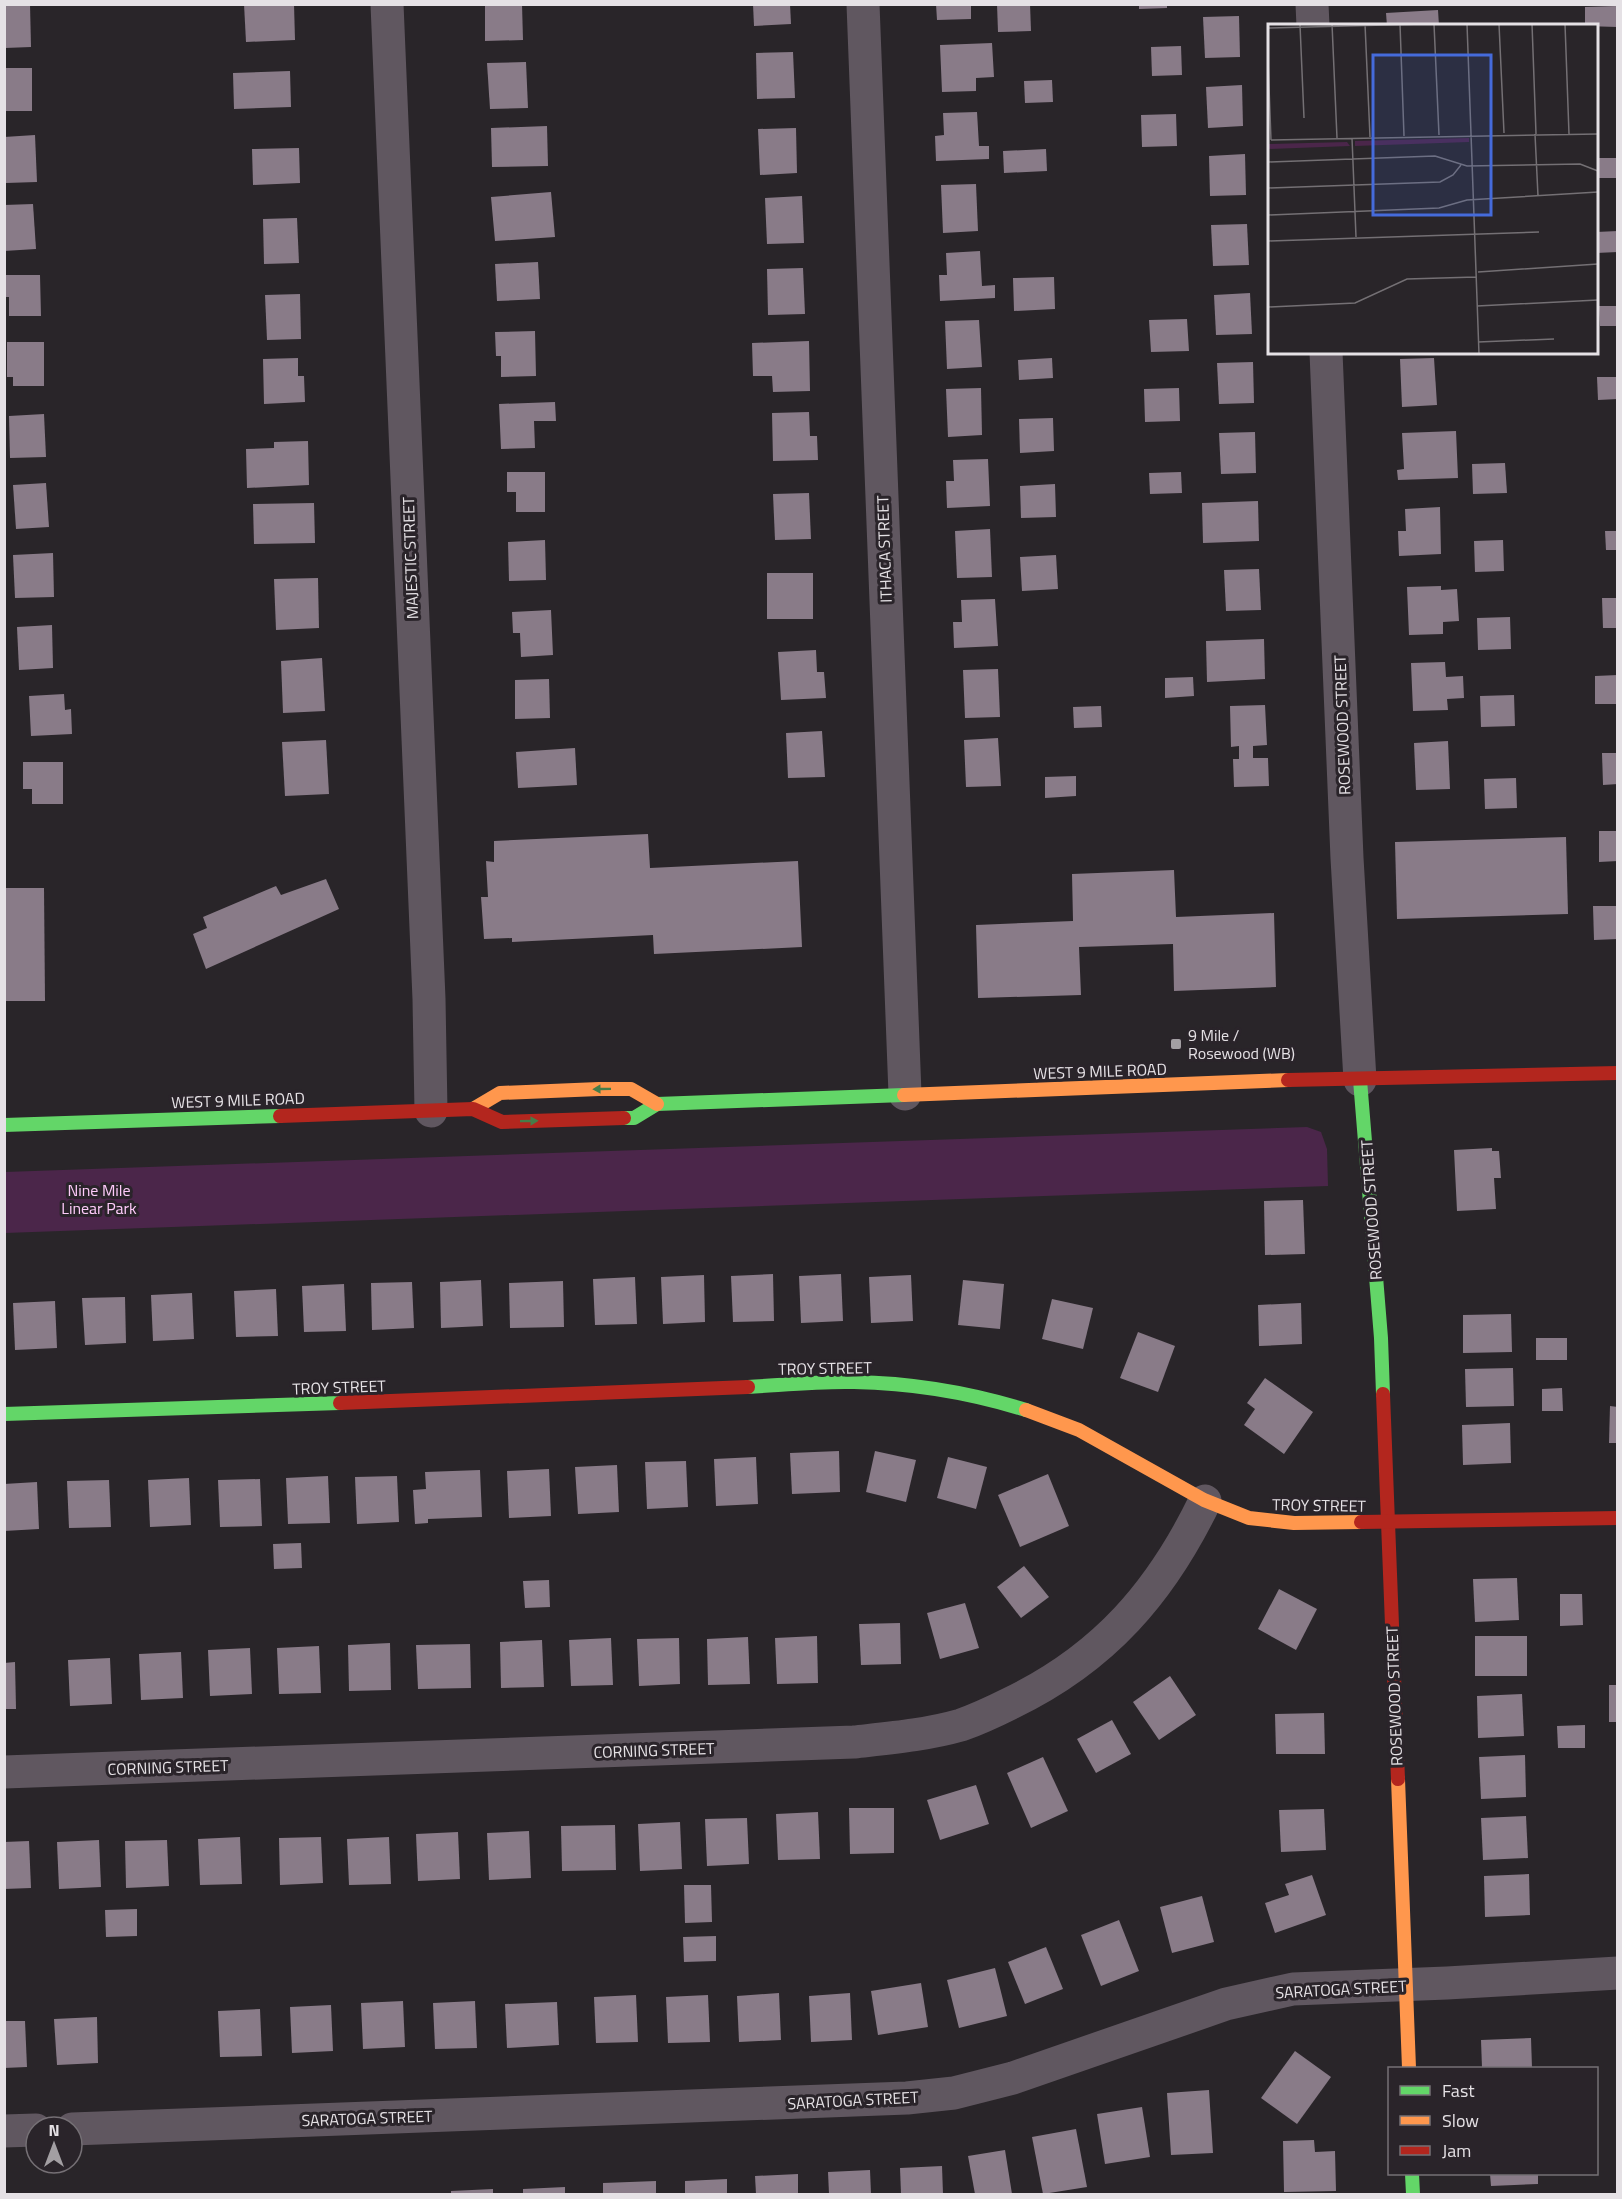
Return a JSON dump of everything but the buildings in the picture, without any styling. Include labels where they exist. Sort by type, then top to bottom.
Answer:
[{"type":"street","name":"MAJESTIC STREET","points":[[387,4],[429,999],[431,1111]]},
{"type":"street","name":"ITHACA STREET","points":[[863,4],[905,1094]]},
{"type":"street","points":[[1312,4],[1313,24]]},
{"type":"street","name":"ROSEWOOD STREET","points":[[1326,354],[1347,858],[1360,1080],[1381,1338],[1409,2067]]},
{"type":"street","name":"WEST 9 MILE ROAD","points":[[4,1125],[473,1109],[502,1122],[579,1120],[634,1118],[657,1104],[1296,1080],[1617,1073]]},
{"type":"street","name":"WEST 9 MILE ROAD","points":[[473,1109],[500,1093],[599,1089],[631,1089],[657,1104]]},
{"type":"street","name":"TROY STREET","points":[[4,1414],[551,1396],[853,1382],[946,1391],[1010,1404],[1079,1430],[1205,1501],[1252,1519],[1294,1523],[1617,1518]]},
{"type":"street","name":"CORNING STREET","points":[[4,1772],[854,1742],[924,1734],[963,1724],[1034,1692],[1098,1648],[1128,1619],[1164,1576],[1191,1531],[1205,1501]]},
{"type":"street","name":"SARATOGA STREET","points":[[84,2129],[861,2101],[942,2094],[1013,2078],[1226,2004],[1293,1989],[1617,1973]]},
{"type":"street","points":[[4,2131],[24,2130]]},
{"type":"street","points":[[1412,2175],[1413,2194]]},
{"type":"green space","name":"Nine Mile Linear Park","points":[[1307,1127],[1321,1132],[1327,1149],[1328,1186],[5,1233],[5,1172]]},
{"type":"traffic: fast","points":[[1360,1080],[1381,1338],[1383,1394]]},
{"type":"traffic: fast","points":[[624,1118],[634,1118],[657,1104],[904,1095]]},
{"type":"traffic: fast","points":[[4,1125],[280,1116]]},
{"type":"traffic: fast","points":[[748,1387],[841,1382],[897,1384],[962,1394],[1026,1410]]},
{"type":"traffic: fast","points":[[4,1414],[340,1403]]},
{"type":"traffic: fast","points":[[1412,2175],[1413,2194]]},
{"type":"traffic: slow","points":[[904,1095],[1288,1080]]},
{"type":"traffic: slow","points":[[473,1109],[500,1093],[599,1089],[631,1089],[657,1104]]},
{"type":"traffic: slow","points":[[1026,1410],[1079,1430],[1204,1500],[1249,1518],[1294,1523],[1361,1522]]},
{"type":"traffic: slow","points":[[1398,1779],[1409,2067]]},
{"type":"traffic: jam","points":[[1288,1080],[1618,1073]]},
{"type":"traffic: jam","points":[[280,1116],[473,1109],[502,1122],[624,1118]]},
{"type":"traffic: jam","points":[[340,1403],[748,1387]]},
{"type":"traffic: jam","points":[[1383,1394],[1398,1779]]},
{"type":"traffic: jam","points":[[1361,1522],[1618,1518]]},
{"type":"place","name":"9 Mile / Rosewood (WB)","points":[[1176,1044]]}]
